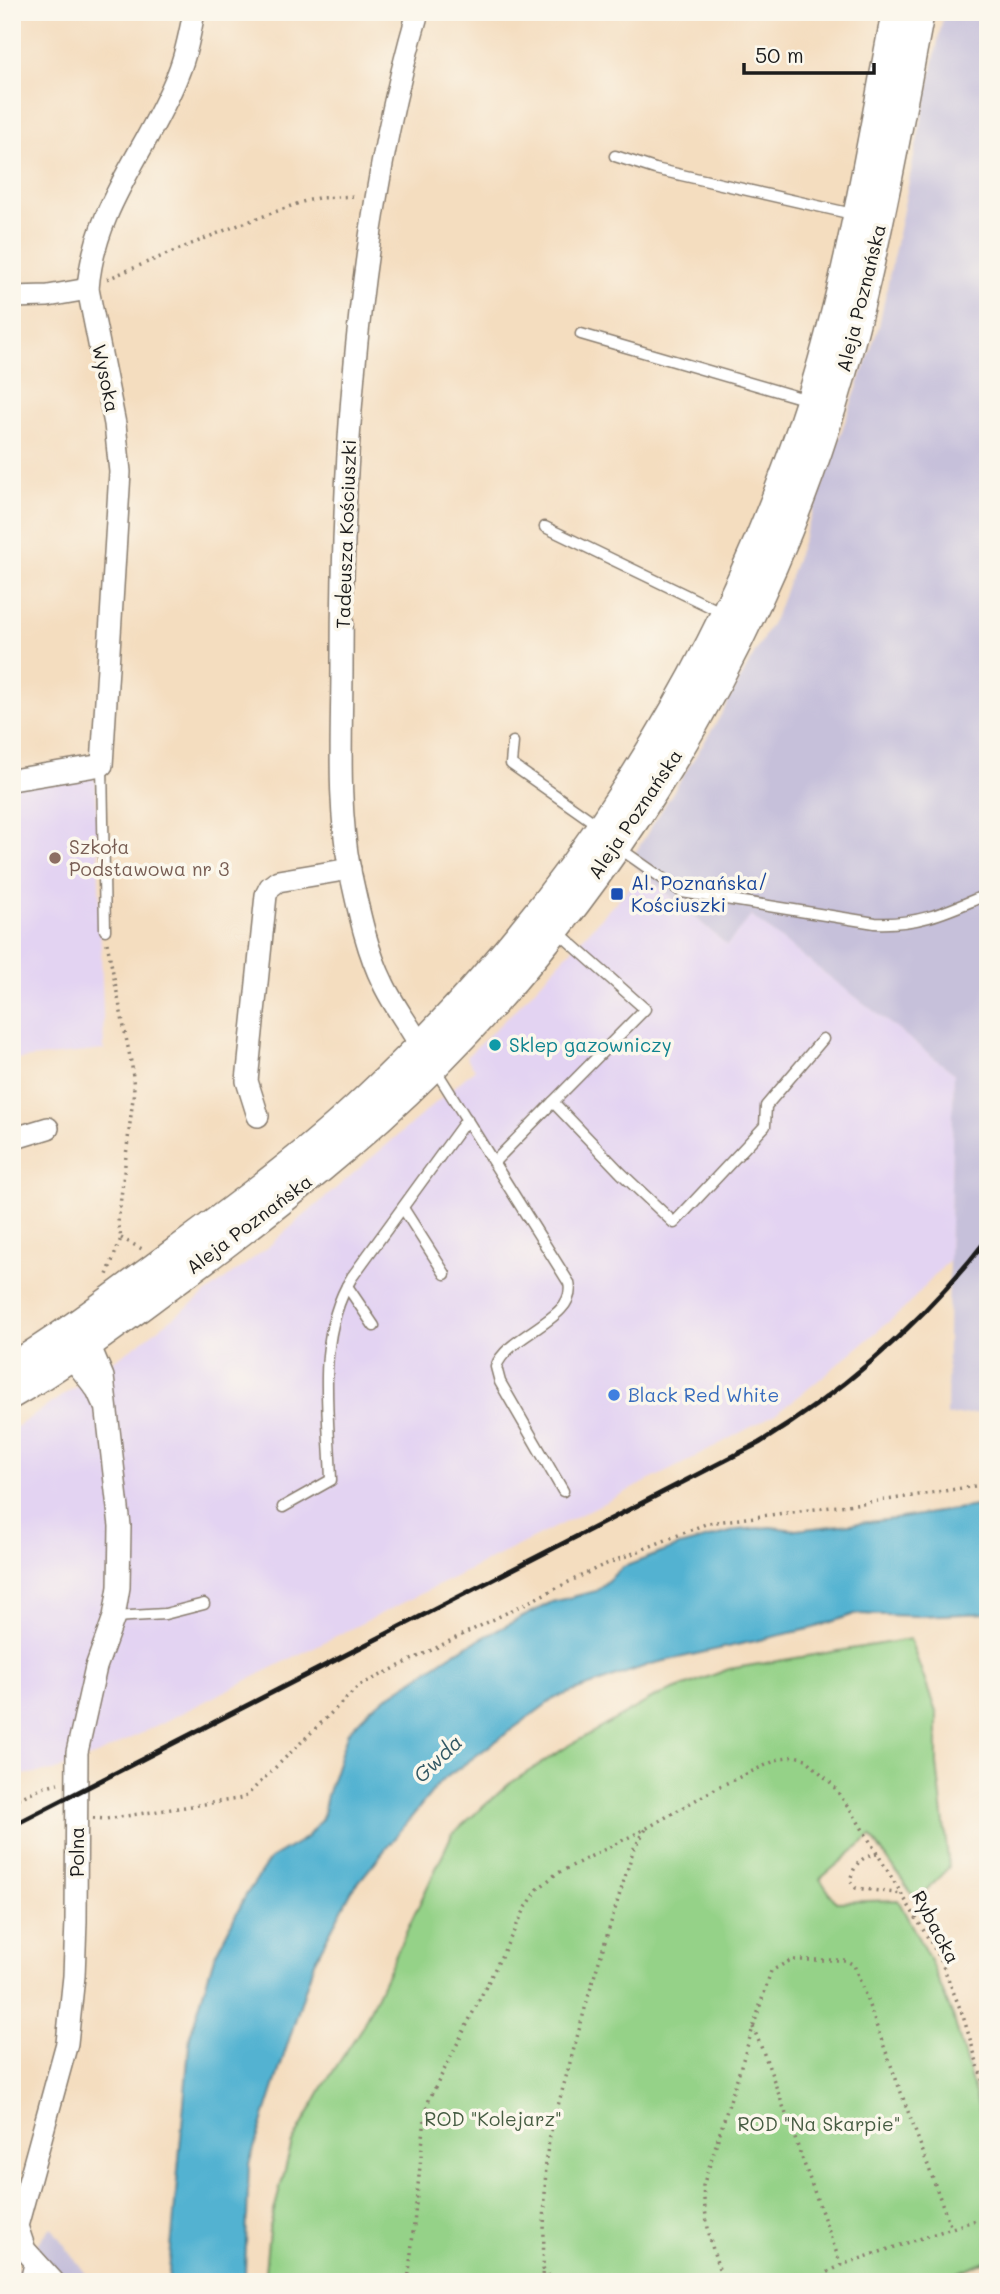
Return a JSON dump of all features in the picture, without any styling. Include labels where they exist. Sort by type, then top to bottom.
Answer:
[{"type":"main road","name":"Aleja Poznańska","points":[[12,1367],[74,1342],[105,1304],[293,1163],[366,1099],[427,1056],[493,1004],[555,929],[609,837],[726,614],[774,503],[810,401],[842,286],[896,12]]},
{"type":"main road","name":"Aleja Poznańska","points":[[12,1394],[74,1342],[293,1192],[358,1137],[427,1056],[521,935],[609,837],[673,759],[732,653],[763,588],[807,482],[839,385],[863,298],[920,12]]},
{"type":"street","name":"Wysoka","points":[[102,765],[120,472],[115,424],[88,289],[95,243],[105,215],[178,74],[194,12]]},
{"type":"street","name":"Tadeusza Kościuszki","points":[[418,12],[395,100],[377,195],[353,393],[342,635],[342,765],[350,869],[376,967],[386,989],[427,1056]]},
{"type":"street","points":[[12,297],[48,296],[88,289]]},
{"type":"street","points":[[12,780],[102,765]]},
{"type":"street","points":[[258,1116],[247,1081],[265,895],[278,881],[350,869]]},
{"type":"street","points":[[12,1139],[48,1128]]},
{"type":"street","name":"Polna","points":[[50,2279],[21,2243],[18,2226],[67,2043],[74,1976],[79,1739],[96,1667],[114,1617],[119,1587],[120,1526],[106,1409],[74,1342]]},
{"type":"lane","points":[[615,156],[655,169],[857,215]]},
{"type":"lane","points":[[581,334],[810,401]]},
{"type":"lane","points":[[545,527],[726,614]]},
{"type":"lane","points":[[513,742],[511,764],[681,892],[875,923],[897,924],[934,917],[988,894]]},
{"type":"lane","points":[[102,765],[105,930]]},
{"type":"lane","points":[[494,1162],[645,1009],[555,929]]},
{"type":"lane","points":[[553,1102],[621,1174],[674,1223],[765,1126],[766,1107],[823,1039]]},
{"type":"lane","points":[[427,1056],[569,1283],[571,1291],[566,1305],[504,1353],[496,1367],[500,1382],[563,1491]]},
{"type":"lane","points":[[284,1507],[331,1480],[328,1344],[334,1315],[347,1286],[467,1119]]},
{"type":"lane","points":[[403,1208],[445,1274]]},
{"type":"lane","points":[[347,1286],[374,1326]]},
{"type":"lane","points":[[114,1617],[165,1614],[204,1605]]},
{"type":"lane","points":[[25,2282],[31,2258]]},
{"type":"path","points":[[88,289],[228,229],[302,202],[318,198],[377,195]]},
{"type":"path","points":[[105,1304],[98,1293],[121,1238],[118,1222],[134,1090],[132,1067],[109,954]]},
{"type":"path","points":[[121,1238],[151,1254]]},
{"type":"path","points":[[77,1817],[106,1819],[244,1798],[359,1686],[599,1567],[708,1522],[988,1484]]},
{"type":"path","name":"Rybacka","points":[[647,1828],[718,1787],[781,1758],[794,1756],[815,1765],[832,1784],[903,1894],[939,1956],[963,2016],[988,2098]]},
{"type":"path","points":[[12,1802],[42,1787],[58,1783],[76,1784]]},
{"type":"path","points":[[541,2282],[546,2158],[551,2131],[590,1987],[634,1848],[647,1828]]},
{"type":"path","points":[[408,2282],[429,2101],[525,1909],[538,1889],[556,1874],[647,1828]]},
{"type":"path","points":[[877,1854],[865,1856],[853,1867],[850,1881],[856,1888],[903,1894]]},
{"type":"path","points":[[724,2282],[710,2243],[705,2220],[703,2186],[771,1971],[791,1960],[845,1960],[854,1965],[951,2228]]},
{"type":"path","points":[[753,2027],[841,2265]]},
{"type":"path","points":[[818,2282],[825,2274],[841,2265],[988,2216]]},
{"type":"path","points":[[543,2269],[552,2282]]},
{"type":"shaded area","points":[[944,12],[988,12],[988,1412],[947,1416],[954,1073],[751,916],[727,945],[630,861],[718,720],[777,613],[879,326]]},
{"type":"shaded area","name":"Szkoła Podstawowa nr 3","points":[[93,777],[96,782],[104,1050],[12,1060],[12,785]]},
{"type":"shaded area","points":[[643,873],[727,945],[751,916],[954,1073],[949,1260],[904,1309],[775,1414],[678,1466],[97,1755],[53,1771],[12,1776],[12,1430],[138,1344],[263,1251],[475,1069],[466,1057],[515,1010]]},
{"type":"shaded area","points":[[51,2227],[92,2282],[12,2282],[12,2277]]},
{"type":"green space","name":"ROD \"Kolejarz\"","points":[[910,1639],[937,1715],[937,1764],[949,1867],[917,1901],[871,1836],[820,1879],[836,1902],[898,1900],[930,1960],[954,2019],[988,2141],[988,2260],[934,2282],[264,2282],[269,2230],[292,2143],[323,2087],[362,2027],[452,1834],[509,1784],[565,1748],[655,1697],[729,1669]]},
{"type":"water","name":"Gwda","points":[[988,1504],[988,1613],[917,1616],[855,1614],[813,1628],[651,1664],[555,1698],[440,1782],[352,1890],[314,1962],[249,2164],[245,2272],[247,2282],[168,2282],[190,2036],[214,1957],[246,1895],[270,1859],[307,1837],[322,1819],[348,1732],[371,1708],[455,1652],[552,1602],[596,1591],[623,1567],[679,1546],[738,1530],[770,1527],[796,1530],[895,1519]]},
{"type":"railway","points":[[12,1826],[759,1443],[824,1399],[883,1351],[938,1297],[988,1238]]},
{"type":"place","name":"Szkoła Podstawowa nr 3","points":[[55,858]]},
{"type":"place","name":"Al. Poznańska/ Kościuszki","points":[[617,894]]},
{"type":"place","name":"Sklep gazowniczy","points":[[495,1045]]},
{"type":"place","name":"Black Red White","points":[[614,1395]]},
{"type":"park label","name":"ROD \"Na Skarpie\"","points":[[819,2124]]}]
